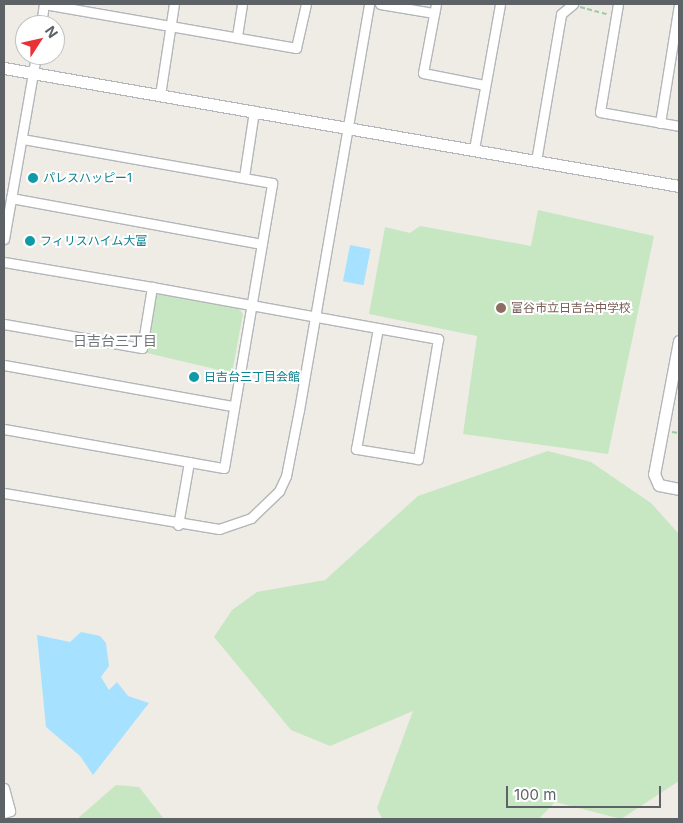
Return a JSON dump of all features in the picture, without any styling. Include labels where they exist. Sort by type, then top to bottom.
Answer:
[{"type":"street","points":[[44,4],[237,36],[296,48],[306,4]]},
{"type":"street","points":[[160,95],[174,4]]},
{"type":"street","points":[[237,36],[242,4]]},
{"type":"street","points":[[4,493],[178,525],[219,530],[237,525],[279,491],[286,476],[369,4]]},
{"type":"street","points":[[380,4],[435,8],[423,73],[484,85]]},
{"type":"street","points":[[474,149],[500,4]]},
{"type":"street","points":[[618,4],[600,112],[679,126]]},
{"type":"street","points":[[536,162],[561,14],[573,5]]},
{"type":"street","points":[[660,123],[679,5]]},
{"type":"street","points":[[4,239],[34,65]]},
{"type":"street","points":[[4,68],[679,186]]},
{"type":"street","points":[[244,178],[254,111]]},
{"type":"street","points":[[4,429],[224,468],[272,183],[22,139]]},
{"type":"street","points":[[11,198],[262,244]]},
{"type":"street","points":[[4,262],[152,287],[315,316],[438,339],[418,460],[356,449],[378,328]]},
{"type":"street","points":[[4,324],[142,348],[152,287]]},
{"type":"street","points":[[679,341],[654,474],[659,485],[679,489]]},
{"type":"street","points":[[4,364],[233,406]]},
{"type":"street","points":[[178,525],[189,462]]},
{"type":"street","points":[[4,788],[10,811],[4,813]]},
{"type":"path","points":[[573,5],[601,13]]},
{"type":"green space","points":[[538,210],[654,236],[608,454],[463,434],[477,336],[369,314],[385,227],[410,233],[420,226],[531,246]]},
{"type":"green space","points":[[160,293],[238,307],[243,314],[232,373],[147,353],[154,297]]},
{"type":"green space","points":[[548,451],[591,462],[651,503],[679,534],[679,781],[621,819],[555,802],[539,819],[382,819],[377,808],[413,711],[330,746],[291,730],[214,637],[232,610],[257,592],[325,580],[418,496]]},
{"type":"green space","points":[[116,785],[139,787],[164,819],[77,819]]},
{"type":"water","points":[[350,245],[371,249],[364,285],[343,281]]},
{"type":"water","points":[[81,632],[100,636],[106,643],[109,666],[101,677],[109,690],[117,682],[128,696],[149,703],[93,775],[80,756],[46,727],[37,635],[70,642]]},
{"type":"place","name":"パレスハッピー1","points":[[33,178]]},
{"type":"place","name":"フィリスハイム大富","points":[[30,241]]},
{"type":"place","name":"富谷市立日吉台中学校","points":[[501,308]]},
{"type":"place","name":"日吉台三丁目会館","points":[[194,377]]},
{"type":"district","name":"日吉台三丁目","points":[[115,341]]}]
